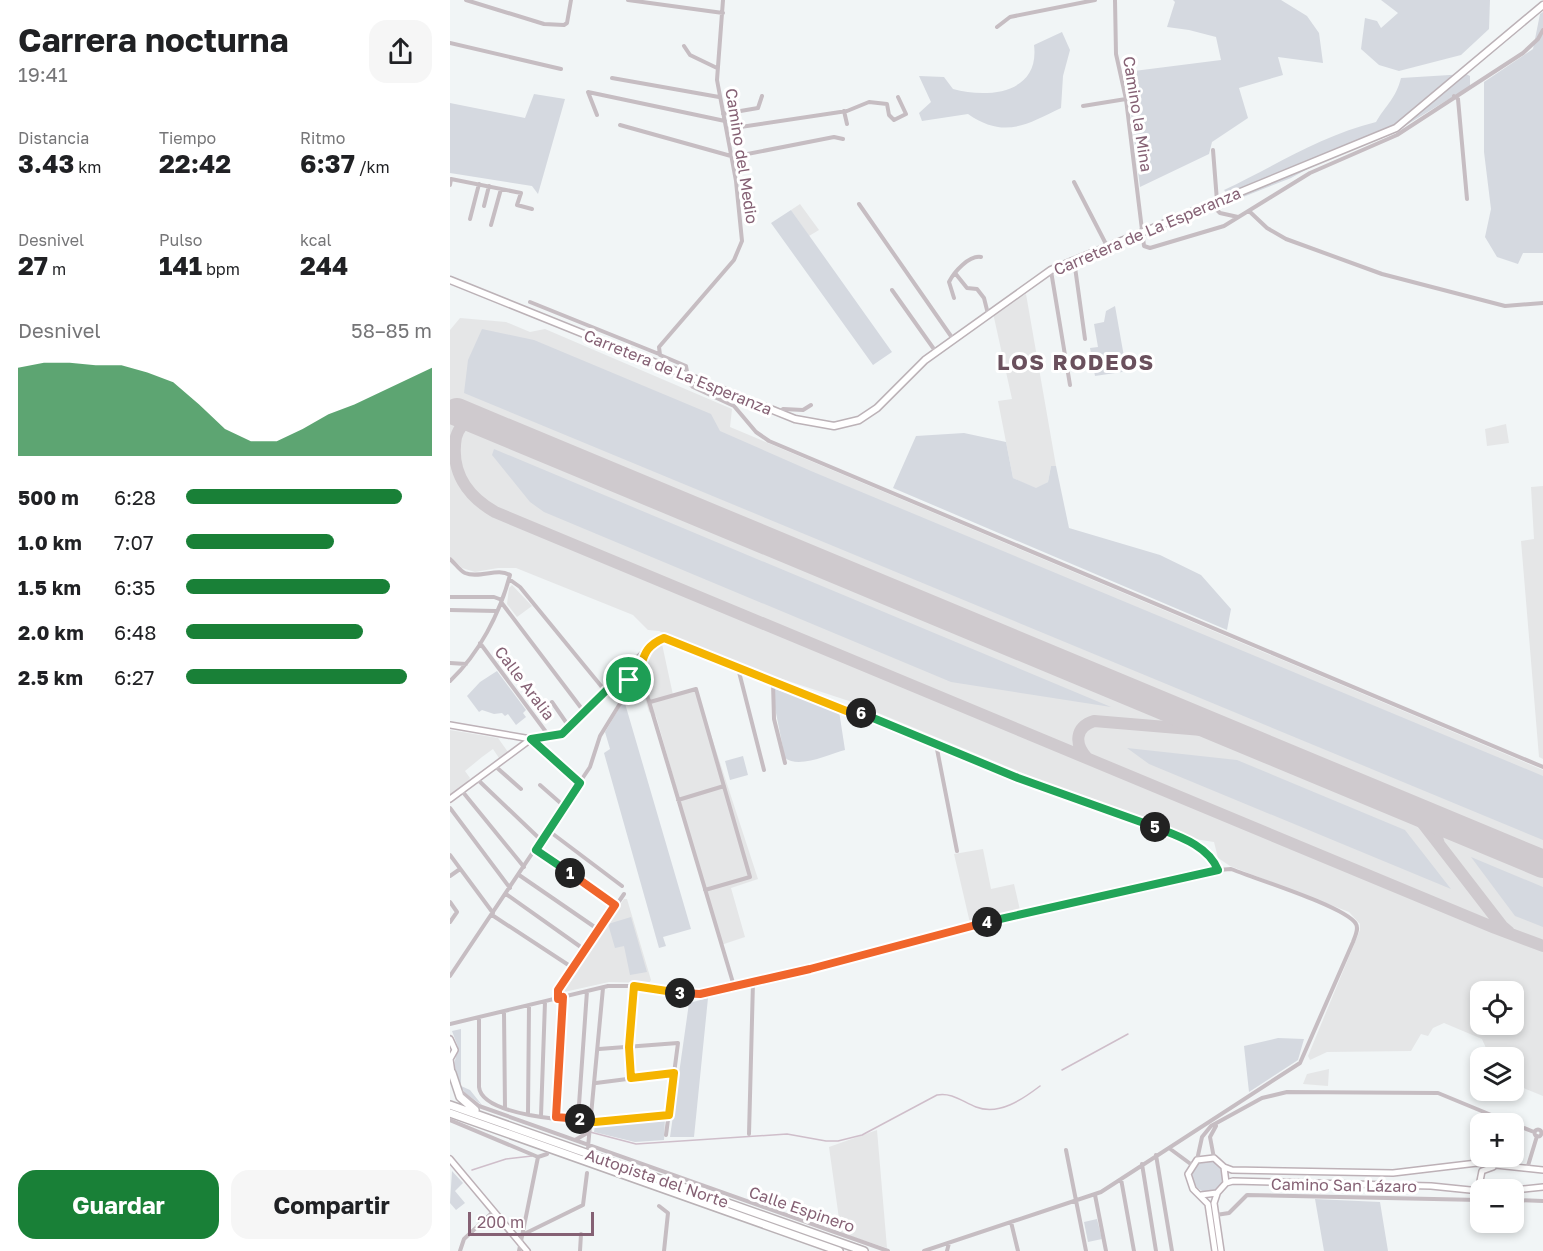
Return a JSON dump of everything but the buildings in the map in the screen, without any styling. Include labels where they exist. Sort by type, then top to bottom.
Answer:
[{"type":"highway","points":[[452,1072],[460,1097],[475,1110]]},
{"type":"highway","points":[[450,1100],[500,1119],[511,1127]]},
{"type":"highway","name":"Autopista del Norte","points":[[450,1105],[864,1251]]},
{"type":"highway","name":"Autopista del Norte","points":[[450,1113],[839,1251]]},
{"type":"main road","name":"Carretera de La Esperanza","points":[[450,280],[780,413],[822,426],[842,426],[859,420],[877,408],[918,366],[1051,270],[1396,128],[1543,5]]},
{"type":"main road","points":[[450,725],[531,739],[550,737],[570,728],[654,643],[664,638]]},
{"type":"main road","points":[[450,799],[531,739]]},
{"type":"main road","points":[[450,1039],[455,1050],[450,1059],[452,1072]]},
{"type":"main road","points":[[1215,1251],[1208,1204],[1192,1189],[1188,1179],[1194,1162],[1214,1158],[1224,1167],[1232,1170],[1383,1173],[1470,1163]]},
{"type":"main road","points":[[450,1159],[527,1251]]},
{"type":"main road","points":[[1224,1167],[1226,1183]]},
{"type":"main road","points":[[1482,1179],[1481,1172],[1490,1167]]},
{"type":"main road","points":[[1510,1167],[1543,1170]]},
{"type":"main road","points":[[1221,1251],[1214,1203],[1217,1193],[1226,1183],[1233,1180],[1431,1186],[1470,1190]]},
{"type":"main road","points":[[1524,1189],[1543,1187]]},
{"type":"main road","points":[[1201,1195],[1217,1193]]},
{"type":"street","points":[[466,0],[544,24],[564,25],[567,23],[571,0]]},
{"type":"street","points":[[628,0],[723,13]]},
{"type":"street","name":"Camino del Medio","points":[[659,354],[659,347],[698,305],[740,250],[741,219],[727,129],[719,97],[717,68],[723,0]]},
{"type":"street","points":[[997,27],[1010,17],[1095,0]]},
{"type":"street","name":"Camino la Mina","points":[[1114,0],[1116,54],[1126,99],[1143,232]]},
{"type":"street","points":[[1143,232],[1144,246],[1150,248],[1212,231],[1310,173],[1397,135],[1523,53],[1538,39],[1543,30]]},
{"type":"street","points":[[450,43],[561,69]]},
{"type":"street","points":[[684,46],[690,55],[717,68]]},
{"type":"street","points":[[612,78],[719,97]]},
{"type":"street","points":[[597,116],[588,92],[725,121]]},
{"type":"street","points":[[723,114],[758,108],[762,96]]},
{"type":"street","points":[[1454,96],[1458,99],[1467,199]]},
{"type":"street","points":[[727,129],[844,111],[859,108],[867,103],[885,102],[889,105],[890,115],[894,120],[906,114],[898,97]]},
{"type":"street","points":[[1083,106],[1126,99]]},
{"type":"street","points":[[844,111],[847,124]]},
{"type":"street","points":[[620,125],[732,157],[834,137],[843,139]]},
{"type":"street","points":[[1213,150],[1214,203],[1220,213],[1239,217]]},
{"type":"street","points":[[450,185],[451,179],[521,193],[518,205],[532,209]]},
{"type":"street","points":[[1074,182],[1107,246]]},
{"type":"street","points":[[470,219],[479,184]]},
{"type":"street","points":[[484,206],[489,186]]},
{"type":"street","points":[[491,225],[501,189]]},
{"type":"street","points":[[859,204],[953,339]]},
{"type":"street","points":[[1249,211],[1267,228],[1286,239],[1382,274],[1505,306],[1543,303]]},
{"type":"street","points":[[954,298],[949,282],[955,273],[973,257],[981,256]]},
{"type":"street","points":[[1074,260],[1085,339]]},
{"type":"street","points":[[1051,270],[1070,385]]},
{"type":"street","points":[[955,273],[967,288],[977,289],[983,296],[988,314]]},
{"type":"street","points":[[892,290],[936,352]]},
{"type":"street","points":[[530,302],[686,366],[693,387],[734,406],[756,432],[769,441],[1543,767]]},
{"type":"street","points":[[780,413],[783,409],[803,410],[811,405]]},
{"type":"street","points":[[450,559],[464,572],[501,572],[510,577],[606,692]]},
{"type":"street","points":[[450,681],[466,664],[480,642],[501,601],[510,577]]},
{"type":"street","points":[[450,597],[494,597],[501,601],[585,713]]},
{"type":"street","points":[[450,610],[496,611]]},
{"type":"street","points":[[664,638],[849,712],[860,712],[891,723],[1018,778],[1185,839],[1211,859],[1218,870]]},
{"type":"street","name":"Calle Aralia","points":[[480,642],[550,737]]},
{"type":"street","points":[[640,677],[639,668],[644,653]]},
{"type":"street","points":[[450,663],[466,664]]},
{"type":"street","points":[[629,668],[635,670],[640,677],[650,702],[734,986]]},
{"type":"street","points":[[738,668],[764,770]]},
{"type":"street","points":[[624,673],[633,682]]},
{"type":"street","points":[[450,976],[565,807],[590,767],[607,722],[633,682],[640,677]]},
{"type":"street","points":[[773,683],[774,719],[785,763]]},
{"type":"street","points":[[650,702],[696,689],[750,877],[705,890]]},
{"type":"street","points":[[552,702],[570,728]]},
{"type":"street","points":[[531,739],[580,783]]},
{"type":"street","points":[[936,744],[957,851]]},
{"type":"street","points":[[495,766],[521,789]]},
{"type":"street","points":[[477,779],[542,841]]},
{"type":"street","points":[[540,785],[565,807]]},
{"type":"street","points":[[678,800],[724,786]]},
{"type":"street","points":[[462,790],[524,867]]},
{"type":"street","points":[[450,808],[510,888]]},
{"type":"street","points":[[549,831],[622,886]]},
{"type":"street","points":[[536,850],[615,905]]},
{"type":"street","points":[[450,855],[493,914],[573,968]]},
{"type":"street","points":[[450,876],[460,869]]},
{"type":"street","points":[[450,1025],[603,988],[634,986],[692,994],[734,986],[1022,913],[1218,870],[1231,869],[1348,915],[1357,929],[1308,1049],[1300,1063],[1095,1194],[924,1251]]},
{"type":"street","points":[[519,875],[599,930]]},
{"type":"street","points":[[506,894],[585,950]]},
{"type":"street","points":[[556,1117],[560,998],[558,990],[624,894]]},
{"type":"street","points":[[450,902],[457,912],[450,922]]},
{"type":"street","points":[[749,1134],[753,982]]},
{"type":"street","points":[[631,1078],[629,1047],[634,986]]},
{"type":"street","points":[[588,1147],[596,1083],[603,988]]},
{"type":"street","points":[[578,1119],[587,991]]},
{"type":"street","points":[[542,1116],[545,1002]]},
{"type":"street","points":[[528,1114],[529,1006]]},
{"type":"street","points":[[504,1012],[505,1108]]},
{"type":"street","points":[[479,1017],[479,1092],[486,1101],[528,1114],[592,1121],[669,1115]]},
{"type":"street","points":[[599,1049],[678,1044],[666,1136]]},
{"type":"street","name":"Calle Espinero","points":[[452,1072],[461,1093],[472,1103],[588,1147],[888,1251]]},
{"type":"street","points":[[596,1083],[674,1073]]},
{"type":"street","points":[[1168,1148],[1194,1162],[1202,1137],[1211,1126],[1262,1098],[1287,1092],[1438,1093],[1486,1113]]},
{"type":"street","points":[[450,1120],[538,1157],[547,1154]]},
{"type":"street","points":[[1214,1158],[1210,1149],[1210,1137],[1217,1124]]},
{"type":"street","points":[[1524,1129],[1535,1134],[1527,1169]]},
{"type":"street","points":[[575,1140],[590,1131]]},
{"type":"street","points":[[1066,1150],[1086,1251]]},
{"type":"street","points":[[1156,1155],[1172,1251]]},
{"type":"street","points":[[519,1251],[538,1157]]},
{"type":"street","points":[[1142,1164],[1156,1251]]},
{"type":"street","points":[[522,1235],[583,1206],[587,1173]]},
{"type":"street","points":[[1121,1179],[1134,1251]]},
{"type":"street","points":[[1095,1194],[1106,1251]]},
{"type":"street","name":"Camino San Lázaro","points":[[1216,1215],[1229,1213],[1247,1195],[1470,1200]]},
{"type":"street","points":[[1524,1200],[1543,1201]]},
{"type":"street","points":[[660,1206],[668,1217],[664,1251]]},
{"type":"street","points":[[460,1251],[464,1239],[494,1211]]},
{"type":"street","points":[[1011,1222],[1018,1251]]},
{"type":"street","points":[[580,1251],[581,1234]]},
{"type":"street","points":[[947,1251],[949,1243]]},
{"type":"shaded area","points":[[1173,0],[1281,0],[1307,16],[1319,33],[1323,63],[1278,57],[1283,75],[1239,88],[1248,118],[1212,142],[1209,154],[1140,187],[1126,72],[1221,60],[1216,37],[1167,27],[1175,2]]},
{"type":"shaded area","points":[[1381,0],[1490,0],[1489,29],[1461,55],[1399,71],[1379,65],[1361,49],[1365,18],[1377,21],[1381,28],[1398,13]]},
{"type":"shaded area","points":[[1543,12],[1543,253],[1523,253],[1518,264],[1497,257],[1485,237],[1491,209],[1484,152],[1484,82],[1533,49],[1540,14]]},
{"type":"shaded area","points":[[1062,32],[1070,50],[1063,76],[1061,108],[1037,120],[1015,127],[993,126],[968,114],[922,121],[919,113],[931,102],[919,76],[944,77],[953,89],[967,92],[996,92],[1009,89],[1029,74],[1034,61],[1034,45]]},
{"type":"shaded area","points":[[1466,74],[1470,76],[1470,86],[1400,129],[1386,130],[1351,145],[1291,178],[1233,201],[1224,190],[1317,143],[1376,122],[1394,96],[1401,78]]},
{"type":"shaded area","points":[[534,94],[565,99],[538,194],[532,186],[450,173],[450,103],[525,118]]},
{"type":"shaded area","points":[[800,204],[819,230],[809,236],[791,210]]},
{"type":"shaded area","points":[[791,210],[892,352],[873,365],[771,223]]},
{"type":"shaded area","points":[[1026,294],[1056,466],[1051,466],[1048,482],[1036,489],[1013,478],[998,401],[1012,399],[993,313]]},
{"type":"shaded area","points":[[1115,306],[1126,368],[1122,372],[1095,376],[1090,348],[1098,347],[1094,324],[1104,322],[1106,311]]},
{"type":"shaded area","points":[[460,318],[506,322],[530,332],[545,329],[732,409],[730,427],[1543,770],[1543,1096],[1524,1088],[1524,1047],[1486,1047],[1482,1039],[1472,1035],[1524,1035],[1524,981],[1470,981],[1470,1034],[1444,1023],[1433,1028],[1428,1036],[1421,1034],[1411,1051],[1327,1052],[1310,1060],[1308,1056],[1360,930],[1360,924],[1349,912],[1230,866],[1218,858],[1214,842],[1188,838],[1049,784],[852,702],[770,675],[659,631],[648,630],[633,615],[516,568],[475,572],[462,568],[450,557],[450,330]]},
{"type":"shaded area","points":[[482,329],[534,340],[711,414],[720,431],[811,471],[1543,776],[1543,840],[464,393],[468,360]]},
{"type":"shaded area","points":[[1506,424],[1509,443],[1487,446],[1485,429]]},
{"type":"shaded area","points":[[964,433],[1006,442],[1013,478],[1036,488],[1048,482],[1051,466],[1056,466],[1069,528],[1160,555],[1201,575],[1231,609],[1227,630],[893,488],[916,436]]},
{"type":"shaded area","points":[[494,449],[1111,707],[951,682],[544,512],[530,502],[492,455]]},
{"type":"shaded area","points":[[1543,486],[1543,759],[1539,757],[1521,541],[1534,539],[1531,487]]},
{"type":"shaded area","points":[[512,585],[532,606],[517,617],[507,604],[509,588]]},
{"type":"shaded area","points":[[662,644],[673,695],[696,689],[758,879],[731,888],[745,937],[721,945],[656,716],[649,712],[639,679],[644,663],[654,649]]},
{"type":"shaded area","points":[[497,671],[526,710],[523,713],[526,717],[516,725],[508,714],[505,716],[502,713],[494,714],[482,710],[479,712],[467,696],[480,682]]},
{"type":"shaded area","points":[[775,689],[839,711],[845,750],[806,761],[791,761],[785,758],[775,708]]},
{"type":"shaded area","points":[[624,700],[691,929],[663,937],[666,946],[659,948],[604,753],[610,749],[605,732]]},
{"type":"shaded area","points":[[450,730],[498,738],[508,752],[499,758],[493,749],[482,757],[465,771],[470,778],[450,796]]},
{"type":"shaded area","points":[[1127,748],[1237,760],[1405,830],[1451,889],[1149,764]]},
{"type":"shaded area","points":[[743,756],[748,775],[730,780],[725,761]]},
{"type":"shaded area","points":[[983,849],[991,889],[1014,884],[1020,910],[970,923],[954,854]]},
{"type":"shaded area","points":[[1471,857],[1543,887],[1543,927],[1515,916]]},
{"type":"shaded area","points":[[624,899],[627,899],[651,980],[649,983],[609,982],[564,992],[562,989]]},
{"type":"shaded area","points":[[631,917],[647,972],[630,975],[624,946],[615,948],[608,924]]},
{"type":"shaded area","points":[[708,998],[694,1137],[670,1137],[689,1003]]},
{"type":"shaded area","points":[[461,1029],[461,1086],[470,1090],[482,1105],[465,1093],[460,1086],[454,1065],[458,1047],[452,1031]]},
{"type":"shaded area","points":[[1278,1038],[1304,1039],[1298,1060],[1249,1092],[1244,1046]]},
{"type":"shaded area","points":[[1329,1069],[1328,1086],[1303,1084],[1307,1074]]},
{"type":"shaded area","points":[[665,1118],[664,1140],[635,1142],[594,1132],[595,1125],[598,1124]]},
{"type":"shaded area","points":[[877,1130],[887,1248],[841,1233],[829,1147]]},
{"type":"shaded area","points":[[1208,1160],[1219,1165],[1224,1176],[1219,1187],[1208,1192],[1197,1187],[1192,1176],[1197,1165]]},
{"type":"shaded area","points":[[452,1171],[463,1183],[455,1191],[465,1203],[456,1210],[450,1203]]},
{"type":"shaded area","points":[[1315,1199],[1380,1202],[1388,1251],[1324,1251]]},
{"type":"shaded area","points":[[1097,1219],[1102,1239],[1088,1242],[1084,1222]]},
{"type":"waterway","points":[[1062,1070],[1128,1034]]},
{"type":"waterway","points":[[590,1132],[636,1144],[787,1134],[838,1141],[862,1135],[937,1095],[948,1095],[976,1107],[993,1109],[1010,1105],[1040,1086]]},
{"type":"waterway","points":[[472,1170],[506,1159],[532,1156]]},
{"type":"taxiway","points":[[482,423],[471,421],[460,429],[456,437],[456,461],[458,471],[469,490],[485,506],[495,512],[1543,946]]},
{"type":"taxiway","points":[[1087,758],[1078,742],[1079,736],[1083,727],[1094,721],[1226,732]]},
{"type":"taxiway","points":[[1388,799],[1421,821],[1509,932]]},
{"type":"taxiway","points":[[1439,844],[1437,838],[1440,828],[1453,827]]},
{"type":"runway","points":[[457,412],[1543,864]]},
{"type":"district","name":"LOS RODEOS","points":[[1076,361]]},
{"type":"route","points":[[664,638],[670,639],[773,683],[841,706],[849,712],[860,712],[891,723],[1018,778],[1185,839],[1216,863],[1218,870],[1022,913],[810,969],[700,994],[685,994],[652,987],[634,986],[629,1047],[631,1078],[674,1073],[669,1115],[595,1122],[556,1117],[563,997],[558,999],[558,990],[615,905],[536,850],[580,783],[531,739],[562,734],[624,673],[629,680],[633,682],[644,653],[654,643],[664,638]]}]
